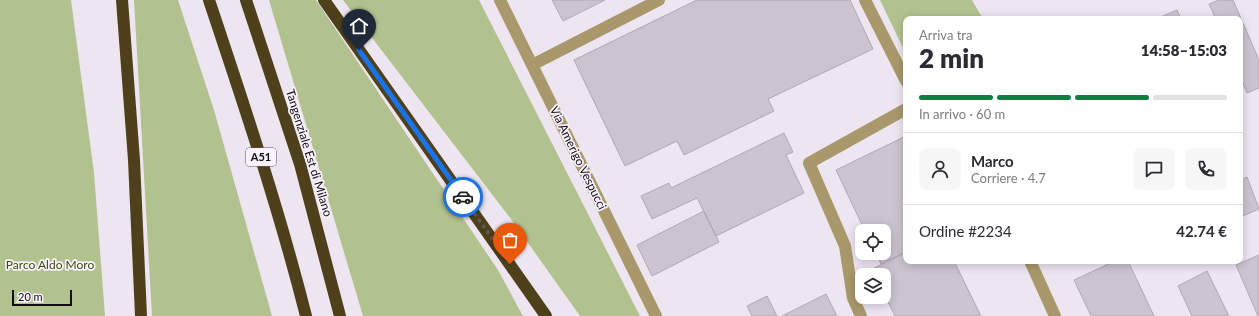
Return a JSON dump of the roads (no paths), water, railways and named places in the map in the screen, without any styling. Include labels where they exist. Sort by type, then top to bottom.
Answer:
[{"type":"highway","points":[[122,0],[134,160],[141,316]]},
{"type":"highway","name":"A51","points":[[209,0],[258,146],[306,316]]},
{"type":"highway","name":"Tangenziale Est di Milano","points":[[246,0],[300,164],[340,316]]},
{"type":"highway","points":[[324,0],[546,316]]},
{"type":"street","name":"Via Amerigo Vespucci","points":[[500,0],[656,316]]},
{"type":"street","points":[[532,65],[659,0]]},
{"type":"street","points":[[865,0],[903,75]]},
{"type":"street","points":[[862,316],[853,298],[845,246],[809,163],[903,111]]},
{"type":"street","points":[[1031,264],[1055,316]]},
{"type":"park label","name":"Parco Aldo Moro","points":[[50,265]]}]
